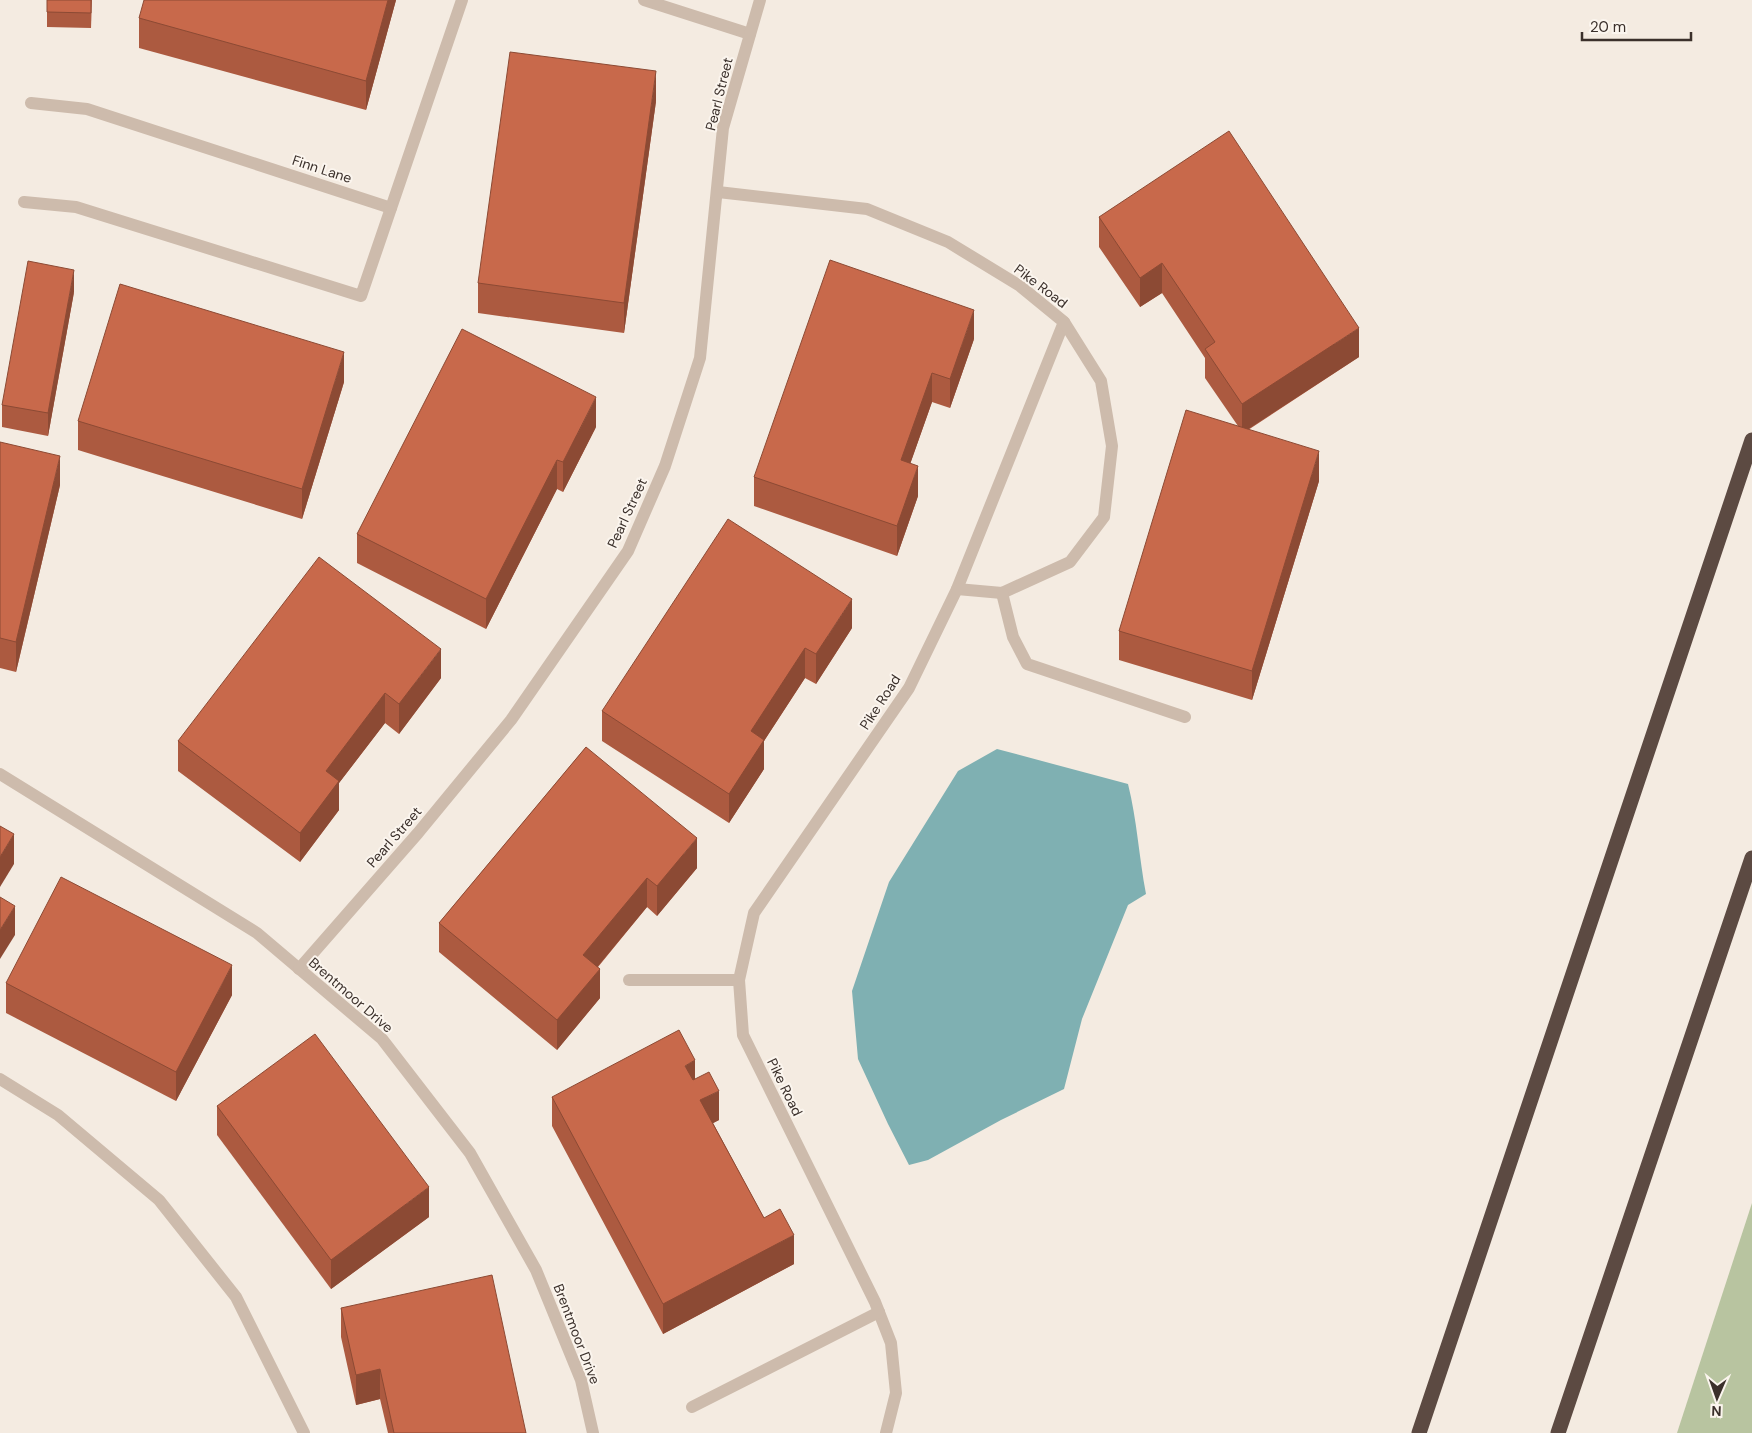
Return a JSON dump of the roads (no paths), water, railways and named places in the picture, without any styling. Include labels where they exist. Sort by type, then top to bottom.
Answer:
[{"type":"highway","points":[[1419,1433],[1752,440]]},
{"type":"highway","points":[[1558,1433],[1752,858]]},
{"type":"street","points":[[24,202],[76,207],[361,296],[462,0]]},
{"type":"street","points":[[644,0],[750,34]]},
{"type":"street","name":"Pearl Street","points":[[299,968],[418,833],[511,720],[628,551],[665,466],[700,358],[724,128],[760,0]]},
{"type":"street","name":"Finn Lane","points":[[31,103],[87,108],[391,208]]},
{"type":"street","name":"Pike Road","points":[[718,192],[867,209],[948,242],[1020,286],[1064,322],[957,589],[909,688],[754,913],[738,980],[743,1035],[879,1312],[891,1343],[896,1394],[886,1433]]},
{"type":"street","points":[[957,589],[1002,593],[1070,562],[1104,517],[1112,446],[1101,381],[1064,322]]},
{"type":"street","points":[[1002,593],[1013,637],[1027,664],[1185,717]]},
{"type":"street","name":"Brentmoor Drive","points":[[0,774],[257,933],[382,1039],[470,1153],[536,1270],[581,1380],[593,1433]]},
{"type":"street","points":[[629,980],[738,980]]},
{"type":"street","points":[[0,1079],[58,1115],[159,1200],[236,1297],[304,1433]]},
{"type":"street","points":[[692,1407],[879,1312]]},
{"type":"water","points":[[997,749],[1128,784],[1134,811],[1146,894],[1128,905],[1082,1019],[1064,1089],[1001,1120],[928,1160],[909,1165],[858,1059],[852,991],[889,882],[958,771]]}]
